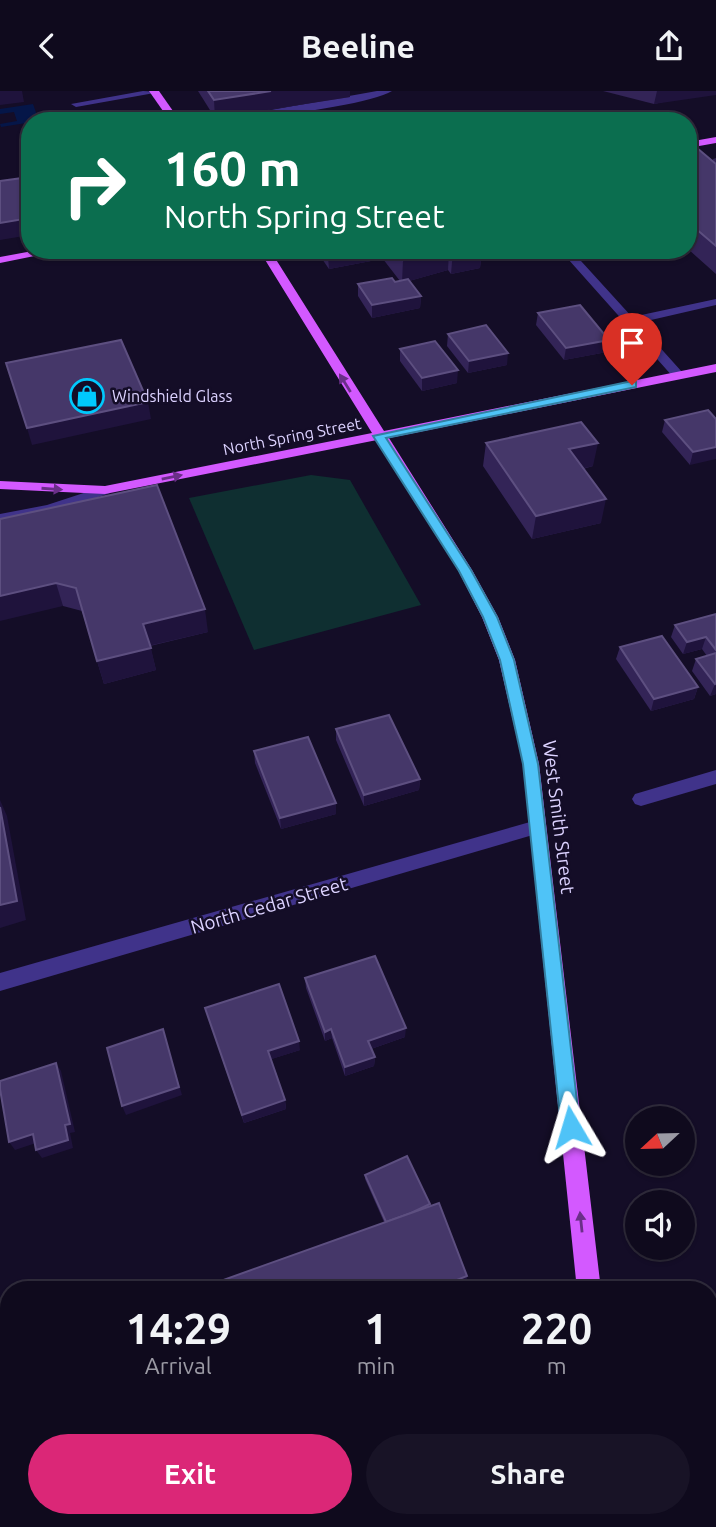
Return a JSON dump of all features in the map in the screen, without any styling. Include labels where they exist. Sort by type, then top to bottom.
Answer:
[{"type":"main road","points":[[154,91],[169,112]]},
{"type":"main road","points":[[697,143],[716,140]]},
{"type":"main road","points":[[0,260],[21,256]]},
{"type":"main road","name":"West Smith Street","points":[[270,259],[465,570],[490,617],[507,660],[531,764],[588,1281]]},
{"type":"main road","name":"North Spring Street","points":[[104,490],[716,368]]},
{"type":"main road","points":[[0,485],[104,490]]},
{"type":"street","points":[[76,104],[154,91]]},
{"type":"street","points":[[274,112],[387,91]]},
{"type":"street","points":[[573,259],[678,375]]},
{"type":"street","points":[[631,321],[716,302]]},
{"type":"street","name":"North Spring Street","points":[[0,519],[50,509],[104,490]]},
{"type":"street","points":[[640,799],[716,777]]},
{"type":"street","name":"North Cedar Street","points":[[0,982],[537,827]]},
{"type":"green space","points":[[311,475],[350,480],[421,605],[254,650],[189,498]]},
{"type":"shaded area","points":[[33,104],[36,112],[21,112],[21,124],[1,127],[0,124],[17,121],[14,112],[0,114],[0,109]]},
{"type":"building","points":[[208,91],[271,91],[214,100]]},
{"type":"building","points":[[697,148],[716,164],[716,246],[697,230]]},
{"type":"building","points":[[21,178],[21,220],[0,223],[0,181]]},
{"type":"building","points":[[392,278],[395,282],[408,279],[421,296],[372,305],[358,284]]},
{"type":"building","points":[[580,305],[609,340],[566,348],[538,313]]},
{"type":"building","points":[[486,325],[508,353],[469,361],[448,334]]},
{"type":"building","points":[[121,340],[148,402],[27,428],[6,363]]},
{"type":"building","points":[[435,341],[458,370],[422,378],[400,349]]},
{"type":"building","points":[[708,410],[716,419],[716,447],[693,452],[665,420]]},
{"type":"building","points":[[581,422],[598,443],[569,449],[606,499],[536,516],[486,443]]},
{"type":"building","points":[[157,485],[205,609],[143,624],[151,648],[97,661],[76,588],[56,583],[0,596],[0,519]]},
{"type":"building","points":[[716,614],[716,650],[706,637],[687,642],[675,625]]},
{"type":"building","points":[[662,636],[698,687],[654,699],[620,647]]},
{"type":"building","points":[[716,653],[716,683],[715,684],[696,659]]},
{"type":"building","points":[[389,715],[420,779],[364,795],[336,729]]},
{"type":"building","points":[[308,737],[336,803],[280,818],[254,751]]},
{"type":"building","points":[[0,807],[17,901],[0,905]]},
{"type":"building","points":[[375,956],[406,1028],[368,1041],[375,1057],[345,1067],[331,1029],[325,1032],[305,978]]},
{"type":"building","points":[[279,984],[299,1041],[268,1051],[285,1100],[242,1115],[205,1008]]},
{"type":"building","points":[[163,1029],[179,1087],[122,1106],[107,1048]]},
{"type":"building","points":[[56,1063],[70,1124],[65,1125],[68,1140],[36,1150],[33,1134],[9,1142],[0,1081]]},
{"type":"building","points":[[407,1156],[430,1204],[386,1222],[365,1175]]},
{"type":"building","points":[[439,1203],[467,1276],[454,1281],[220,1281]]},
{"type":"place","name":"Windshield Glass","points":[[87,396]]},
{"type":"route","points":[[571,1127],[531,764],[507,660],[490,617],[465,570],[379,436],[632,385]]}]
